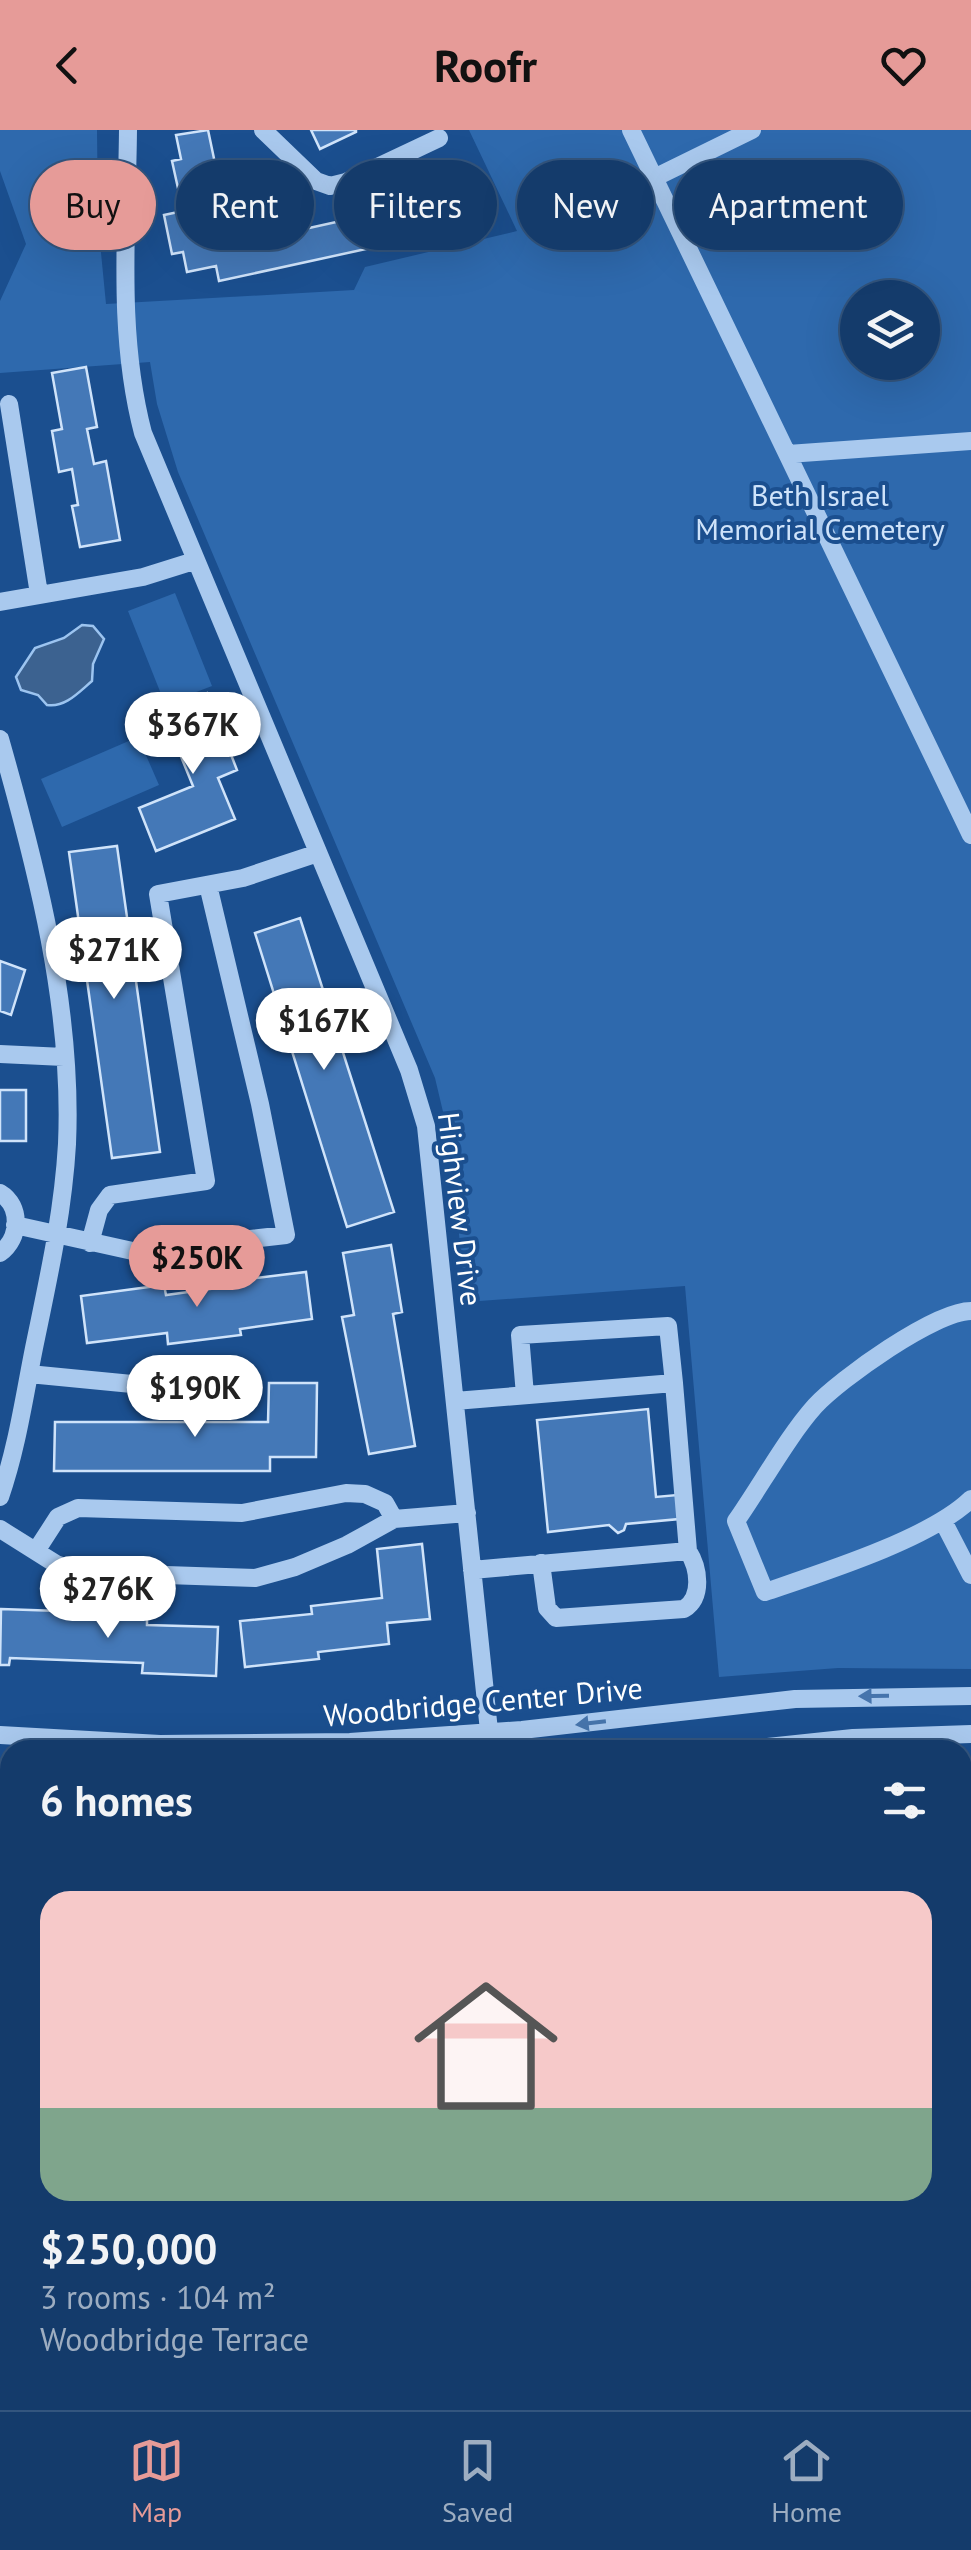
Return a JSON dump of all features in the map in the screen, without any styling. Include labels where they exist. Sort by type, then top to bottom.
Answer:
[{"type":"street","name":"Highview Drive","points":[[128,130],[126,298],[132,381],[148,449],[409,1070],[423,1112],[490,1740]]},
{"type":"street","points":[[262,130],[316,181],[330,186],[439,138]]},
{"type":"street","points":[[630,130],[645,160]]},
{"type":"street","points":[[752,130],[654,178],[965,808],[971,835]]},
{"type":"street","points":[[8,404],[39,594]]},
{"type":"street","points":[[788,454],[971,441]]},
{"type":"street","points":[[0,602],[143,577],[194,561]]},
{"type":"street","points":[[0,739],[52,960],[64,1057],[66,1145],[58,1234],[13,1453],[0,1496]]},
{"type":"street","points":[[90,1243],[98,1210],[110,1195],[206,1182],[158,894],[256,875],[318,853]]},
{"type":"street","points":[[15,1224],[90,1243],[149,1252],[286,1234],[208,885]]},
{"type":"street","points":[[0,1054],[64,1057]]},
{"type":"street","points":[[0,1193],[14,1207],[15,1224],[13,1239],[0,1253]]},
{"type":"street","points":[[971,1311],[925,1326],[891,1347],[816,1406],[736,1521],[765,1592],[842,1565],[942,1521],[971,1499]]},
{"type":"street","points":[[525,1395],[520,1335],[668,1326],[688,1551],[694,1561],[697,1593],[693,1603],[684,1609],[556,1618],[546,1608],[542,1563]]},
{"type":"street","points":[[29,1374],[132,1384]]},
{"type":"street","points":[[456,1401],[674,1382]]},
{"type":"street","points":[[36,1551],[58,1517],[78,1508],[242,1514],[356,1493],[385,1503],[394,1519]]},
{"type":"street","points":[[0,1529],[77,1572],[255,1578],[347,1545],[394,1519],[467,1512]]},
{"type":"street","points":[[942,1521],[971,1575]]},
{"type":"street","points":[[472,1570],[688,1551]]},
{"type":"street","name":"Woodbridge Center Drive","points":[[504,1740],[762,1702],[864,1696],[971,1696]]},
{"type":"street","points":[[834,1740],[971,1734]]},
{"type":"street","name":"Woodbridge Center Drive","points":[[0,1735],[131,1740]]},
{"type":"green space","name":"Beth Israel Memorial Cemetery","points":[[0,130],[97,130],[97,160],[30,160],[30,250],[101,250],[106,304],[354,290],[365,267],[437,250],[497,250],[497,236],[517,231],[497,189],[497,160],[483,160],[469,130],[971,130],[971,1669],[838,1668],[719,1677],[685,1286],[466,1302],[449,1137],[435,1078],[178,472],[157,404],[150,362],[0,373],[0,301],[26,244],[0,171]]},
{"type":"green space","points":[[175,593],[212,686],[165,704],[128,611]]},
{"type":"green space","points":[[138,737],[159,785],[62,827],[41,779]]},
{"type":"shaded area","points":[[82,625],[93,626],[104,639],[93,664],[92,681],[71,698],[54,705],[21,690],[16,677],[35,648],[64,638]]},
{"type":"building","points":[[208,130],[214,160],[176,160],[181,159],[176,135]]},
{"type":"building","points":[[311,130],[356,130],[356,132],[320,149]]},
{"type":"building","points":[[176,212],[176,250],[314,250],[314,227],[334,223],[334,250],[361,250],[219,281],[216,266],[187,272],[183,252],[172,254],[164,215]]},
{"type":"building","points":[[86,367],[97,427],[87,429],[94,464],[106,461],[120,540],[80,547],[72,506],[78,505],[72,469],[59,472],[52,431],[62,429],[52,373]]},
{"type":"building","points":[[207,693],[237,770],[218,778],[235,819],[156,851],[139,808],[193,786],[162,710]]},
{"type":"building","points":[[117,846],[160,1152],[112,1158],[69,852]]},
{"type":"building","points":[[300,918],[394,1212],[347,1227],[255,933]]},
{"type":"building","points":[[0,961],[25,970],[11,1015],[0,1011]]},
{"type":"building","points":[[0,1090],[26,1090],[26,1141],[0,1141]]},
{"type":"building","points":[[391,1245],[402,1312],[393,1314],[415,1446],[369,1454],[342,1317],[354,1315],[343,1253]]},
{"type":"building","points":[[306,1272],[312,1319],[240,1329],[241,1335],[168,1344],[167,1333],[87,1343],[81,1296],[164,1285],[166,1295],[232,1286],[231,1281]]},
{"type":"building","points":[[269,1383],[317,1383],[316,1457],[270,1457],[270,1471],[54,1471],[55,1422],[268,1422]]},
{"type":"building","points":[[648,1409],[656,1497],[677,1495],[679,1519],[626,1524],[618,1533],[609,1525],[548,1532],[537,1420]]},
{"type":"building","points":[[422,1544],[430,1619],[387,1623],[389,1644],[318,1652],[319,1659],[245,1667],[240,1621],[312,1614],[311,1606],[382,1598],[377,1549]]},
{"type":"building","points":[[1,1609],[147,1614],[147,1625],[218,1627],[216,1676],[142,1673],[143,1663],[10,1658],[9,1665],[0,1665]]}]
